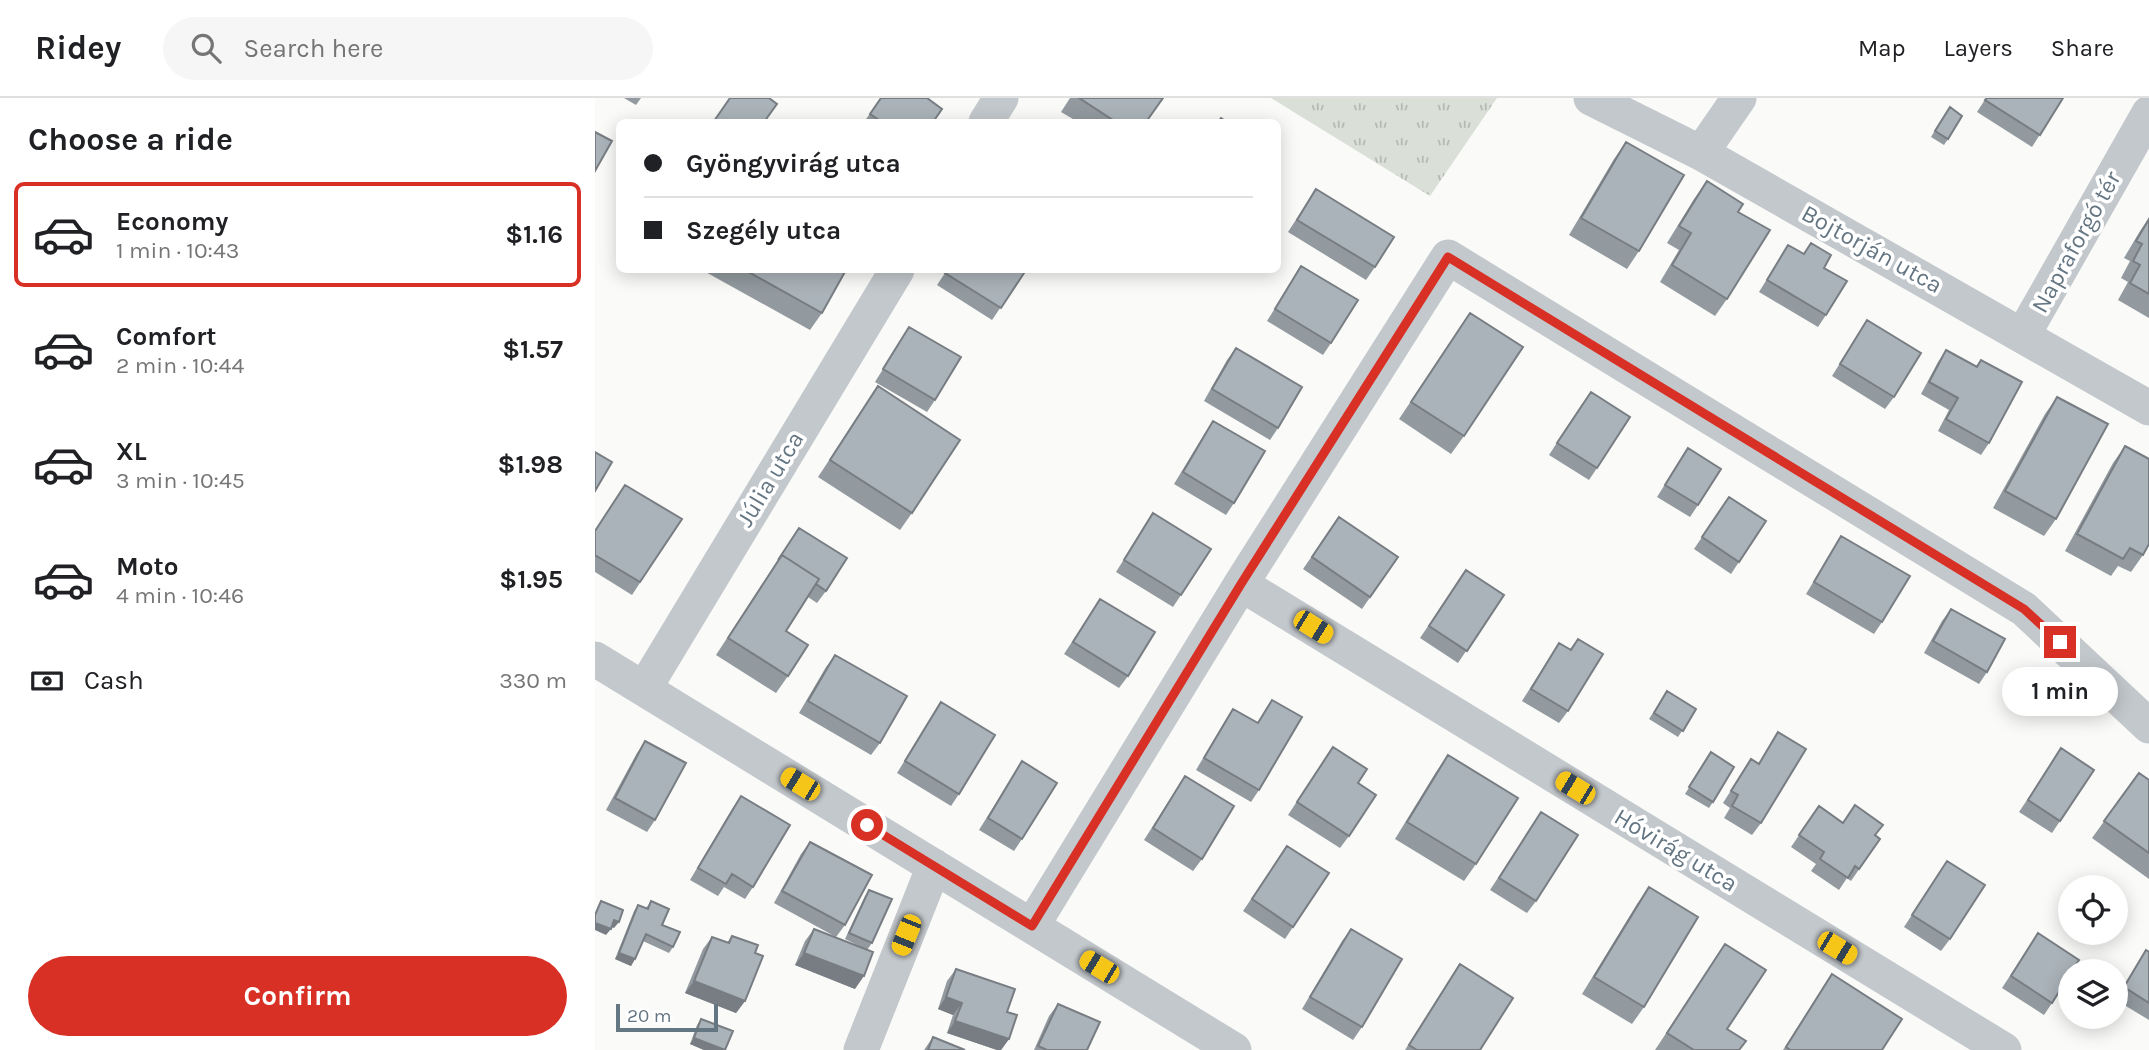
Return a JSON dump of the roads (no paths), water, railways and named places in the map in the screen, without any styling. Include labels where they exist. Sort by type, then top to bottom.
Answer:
[{"type":"street","points":[[988,119],[1001,98]]},
{"type":"street","name":"Bojtorján utca","points":[[1591,98],[1701,153],[2149,408]]},
{"type":"street","points":[[1701,153],[1739,98]]},
{"type":"street","name":"Napraforgó tér","points":[[2023,335],[2148,116]]},
{"type":"street","points":[[1032,926],[1241,584],[1448,257],[2024,609],[2149,726]]},
{"type":"street","name":"Júlia utca","points":[[644,689],[895,273]]},
{"type":"street","name":"Hóvirág utca","points":[[1241,584],[2004,1050]]},
{"type":"street","points":[[595,659],[1234,1050]]},
{"type":"street","points":[[861,1050],[934,866]]}]
